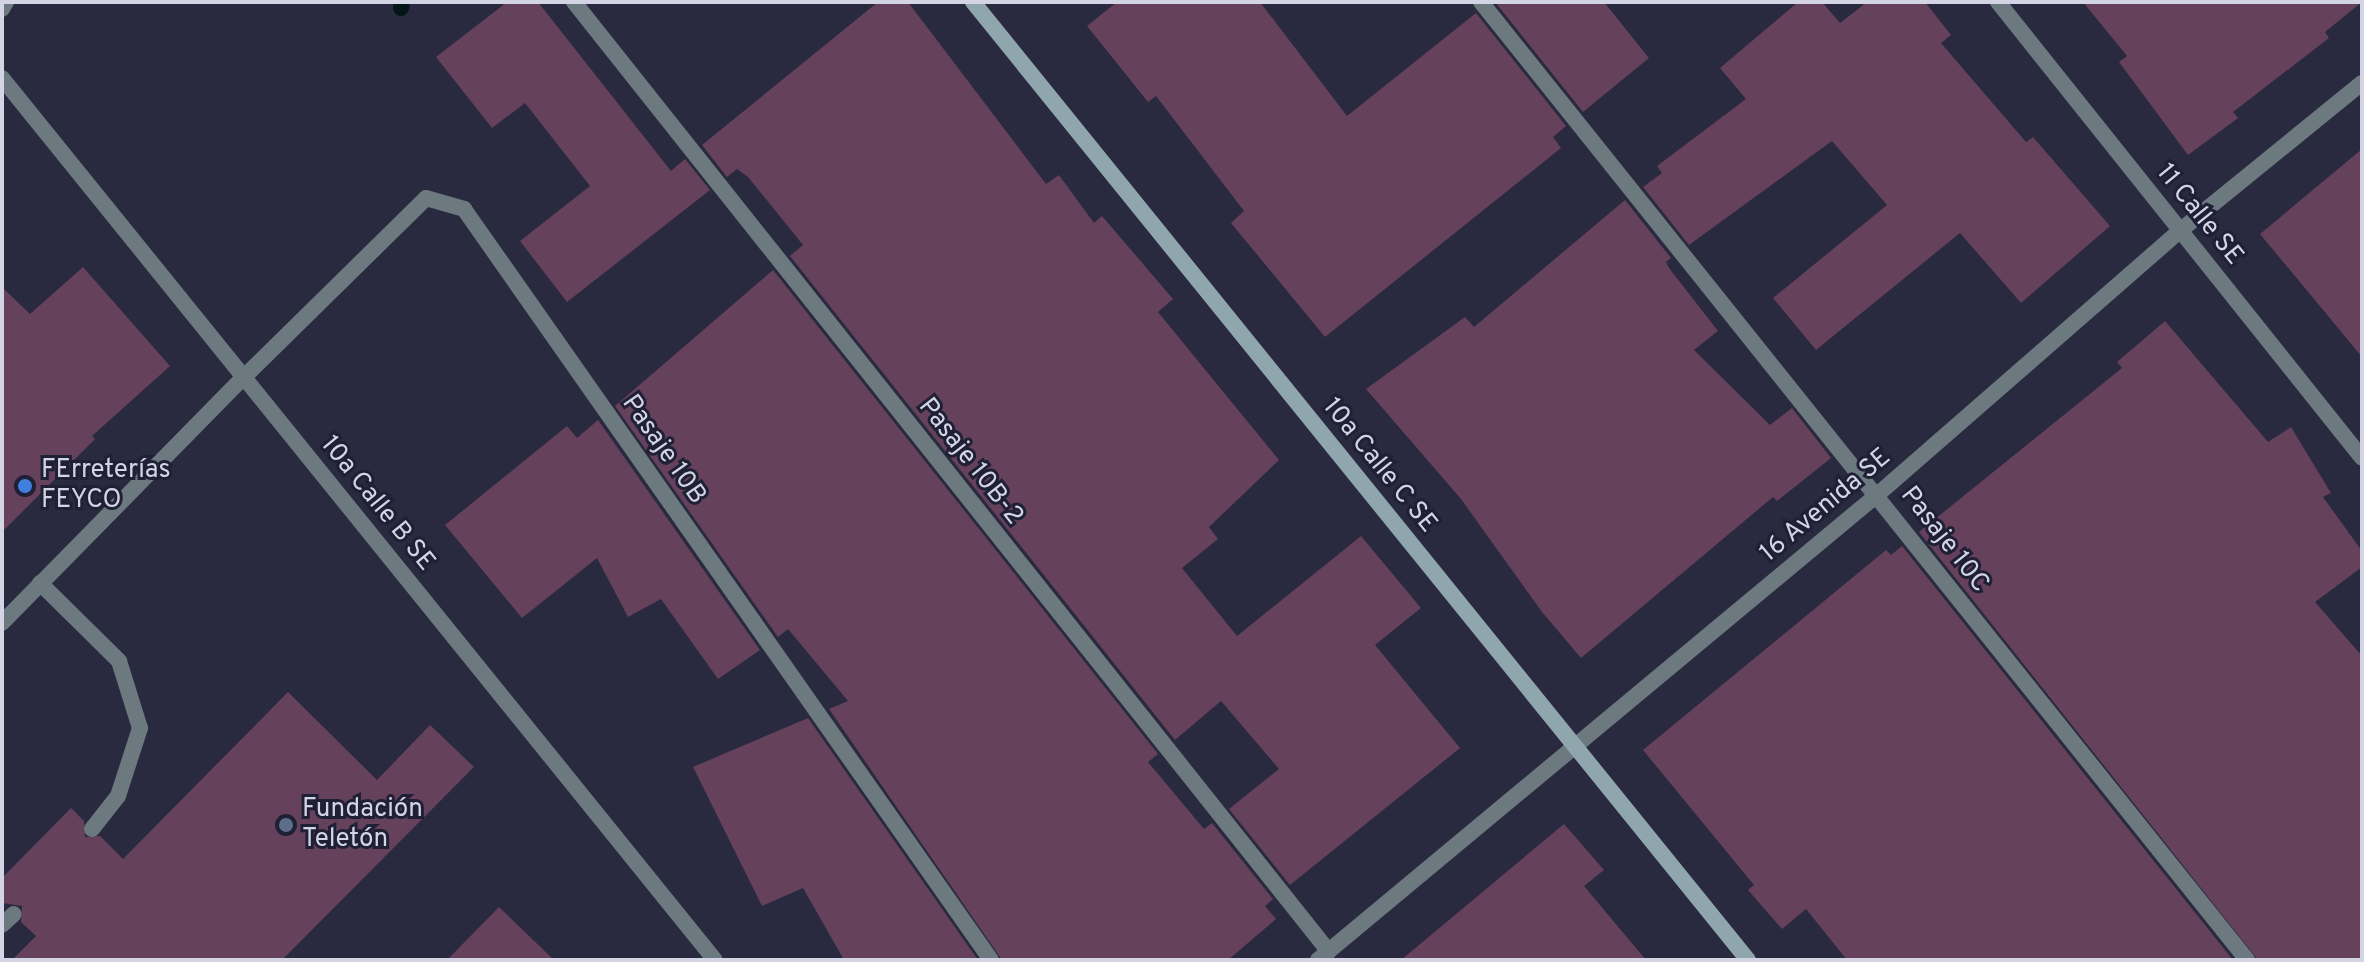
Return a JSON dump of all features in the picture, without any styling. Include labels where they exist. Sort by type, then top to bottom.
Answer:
[{"type":"street","points":[[2,9],[6,2]]},
{"type":"street","name":"Pasaje 10B-2","points":[[574,2],[1324,956]]},
{"type":"street","name":"10a Calle C SE","points":[[973,2],[1748,960]]},
{"type":"street","name":"Pasaje 10C","points":[[1481,2],[2247,960]]},
{"type":"street","name":"11 Calle SE","points":[[1998,2],[2362,458]]},
{"type":"street","name":"10a Calle B SE","points":[[2,78],[715,960]]},
{"type":"street","name":"16 Avenida SE","points":[[1324,956],[1877,495],[2181,230],[2362,83]]},
{"type":"street","name":"Pasaje 10B","points":[[244,377],[426,198],[464,209],[991,960]]},
{"type":"street","points":[[2,623],[244,377]]},
{"type":"street","points":[[40,583],[119,661],[140,728],[118,796],[92,829]]},
{"type":"building","points":[[507,2],[538,2],[671,171],[685,159],[710,190],[567,302],[520,241],[590,186],[525,103],[492,128],[436,57]]},
{"type":"building","points":[[878,2],[908,2],[1046,184],[1059,175],[1094,223],[1102,216],[1173,299],[1158,312],[1279,460],[1209,527],[1218,539],[1182,568],[1237,636],[1361,536],[1421,608],[1375,645],[1460,748],[1290,885],[1229,809],[1279,769],[1221,701],[1175,740],[790,256],[803,245],[748,177],[737,169],[727,177],[702,145]]},
{"type":"building","points":[[1117,2],[1260,2],[1347,116],[1476,13],[1566,126],[1553,137],[1561,148],[1325,337],[1231,223],[1244,211],[1156,96],[1148,102],[1087,26]]},
{"type":"building","points":[[1495,2],[1604,2],[1649,58],[1583,112]]},
{"type":"building","points":[[1798,2],[1822,2],[1840,23],[1867,2],[1925,2],[1951,35],[1941,43],[2026,142],[2033,137],[2110,226],[2021,303],[1960,233],[1816,350],[1773,298],[1887,205],[1832,141],[1689,245],[1643,187],[1662,173],[1657,166],[1746,99],[1720,68]]},
{"type":"building","points":[[2083,2],[2362,2],[2325,32],[2329,38],[2233,112],[2238,118],[2188,155],[2119,62],[2127,56]]},
{"type":"building","points":[[2362,149],[2362,357],[2260,234]]},
{"type":"building","points":[[1625,200],[1671,258],[1666,262],[1669,268],[1718,331],[1694,350],[1770,425],[1792,408],[1831,458],[1777,501],[1773,497],[1581,658],[1542,612],[1461,499],[1366,389],[1465,317],[1474,327]]},
{"type":"building","points":[[83,267],[170,366],[92,436],[95,439],[2,532],[2,287],[30,314]]},
{"type":"building","points":[[773,270],[1158,754],[1148,762],[1204,829],[1212,823],[1273,899],[1265,906],[1276,919],[1228,960],[1002,960],[829,709],[848,701],[788,629],[778,637],[615,406]]},
{"type":"building","points":[[2165,321],[2268,442],[2291,427],[2331,493],[2323,497],[2362,551],[2362,567],[2315,602],[2362,656],[2362,960],[2258,960],[1919,532],[2122,368],[2117,362]]},
{"type":"building","points":[[598,420],[760,650],[718,679],[661,599],[628,617],[597,558],[522,618],[445,525],[567,426],[577,438]]},
{"type":"building","points":[[1902,546],[2233,960],[1847,960],[1806,909],[1782,929],[1748,890],[1754,885],[1643,750],[1886,550],[1891,555]]},
{"type":"building","name":"Fundación Teletón","points":[[288,692],[377,780],[430,725],[474,767],[282,960],[12,960],[36,936],[21,922],[22,906],[2,903],[2,878],[71,808],[84,821],[85,837],[100,836],[123,859]]},
{"type":"building","points":[[808,718],[978,960],[844,960],[803,888],[762,906],[693,767]]},
{"type":"building","points":[[1564,824],[1604,870],[1584,886],[1646,960],[1401,960]]},
{"type":"building","points":[[499,907],[554,960],[447,960]]},
{"type":"waterway","points":[[401,8],[402,2]]},
{"type":"place","name":"FErreterías FEYCO","points":[[25,486]]},
{"type":"place","name":"Fundación Teletón","points":[[286,825]]}]
